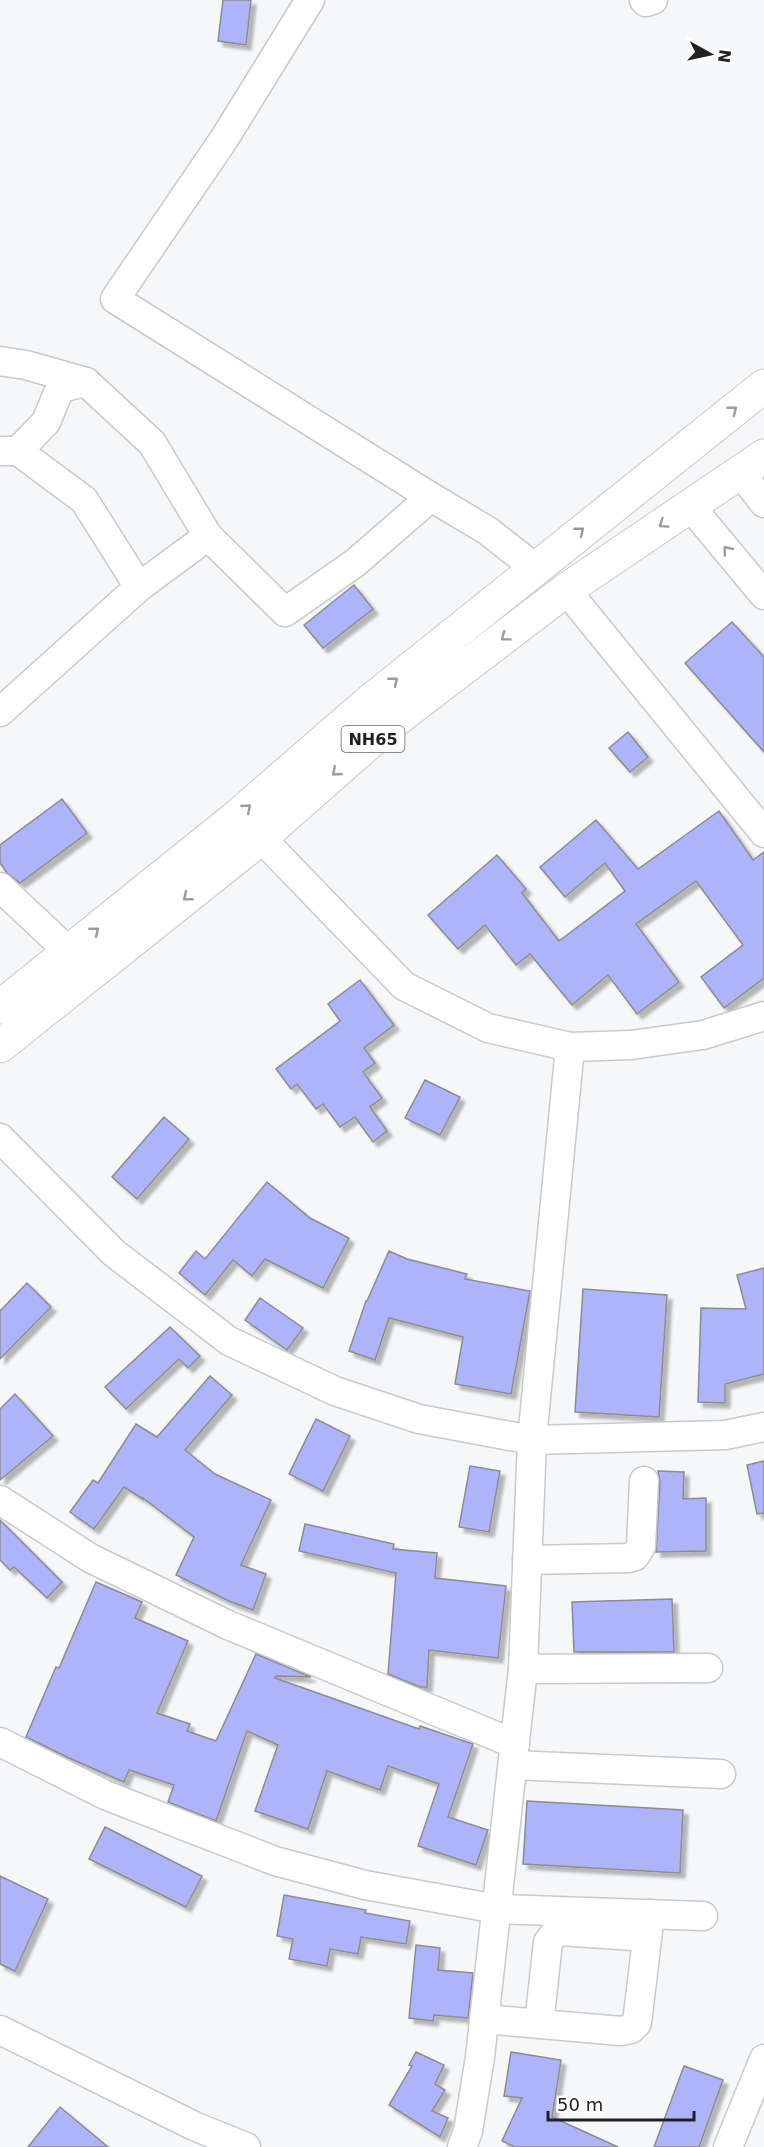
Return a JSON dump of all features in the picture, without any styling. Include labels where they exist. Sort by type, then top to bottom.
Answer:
[{"type":"highway","name":"NH65","points":[[0,1007],[234,819],[369,702],[764,386]]},
{"type":"highway","name":"NH65","points":[[0,1046],[260,837],[389,725],[566,590],[752,464]]},
{"type":"street","points":[[310,0],[224,139],[115,299],[488,531],[535,568]]},
{"type":"street","points":[[644,0],[646,2],[653,0]]},
{"type":"street","points":[[0,361],[27,365],[86,382],[152,443],[208,536],[285,612],[355,563],[431,497]]},
{"type":"street","points":[[86,382],[60,388],[46,422],[9,451],[84,500],[139,587]]},
{"type":"street","points":[[752,464],[764,503]]},
{"type":"street","points":[[690,506],[764,595]]},
{"type":"street","points":[[0,712],[139,587],[208,536]]},
{"type":"street","points":[[566,590],[764,833]]},
{"type":"street","points":[[260,837],[404,986],[488,1028],[570,1047],[632,1045],[703,1035],[764,1016]]},
{"type":"street","points":[[0,887],[69,952]]},
{"type":"street","points":[[462,2147],[468,2131],[484,2019],[523,1669],[532,1440],[570,1047]]},
{"type":"street","points":[[0,1138],[114,1252],[229,1341],[335,1391],[418,1419],[532,1440],[725,1435],[764,1427]]},
{"type":"street","points":[[527,1560],[635,1556],[641,1546],[644,1480]]},
{"type":"street","points":[[0,1500],[90,1558],[228,1625],[514,1755],[720,1774]]},
{"type":"street","points":[[523,1669],[708,1668]]},
{"type":"street","points":[[0,1742],[105,1795],[275,1861],[365,1885],[497,1909],[649,1926]]},
{"type":"street","points":[[539,2024],[548,1942],[555,1933],[649,1926],[703,1916]]},
{"type":"street","points":[[484,2019],[621,2031],[631,2029],[637,2023],[649,1926]]},
{"type":"street","points":[[0,2030],[190,2136],[246,2147]]},
{"type":"street","points":[[728,2147],[764,2059]]},
{"type":"building","points":[[223,0],[251,0],[246,45],[218,41]]},
{"type":"building","points":[[354,585],[373,609],[323,648],[304,625]]},
{"type":"building","points":[[732,622],[764,657],[764,752],[685,663]]},
{"type":"building","points":[[628,732],[648,757],[630,772],[609,748]]},
{"type":"building","points":[[62,799],[87,833],[20,883],[7,873],[0,863],[0,845]]},
{"type":"building","points":[[719,811],[753,860],[764,852],[764,978],[724,1008],[701,977],[743,945],[696,881],[636,924],[679,982],[637,1014],[608,975],[572,1005],[530,954],[516,965],[485,925],[458,949],[428,915],[497,855],[526,889],[522,893],[559,941],[625,891],[605,863],[565,897],[540,867],[596,820],[638,869]]},
{"type":"building","points":[[360,980],[394,1025],[364,1048],[375,1063],[363,1072],[382,1098],[370,1107],[387,1131],[373,1142],[355,1117],[340,1127],[323,1104],[316,1109],[297,1084],[291,1089],[276,1069],[340,1021],[328,1004]]},
{"type":"building","points":[[425,1080],[460,1097],[440,1135],[405,1118]]},
{"type":"building","points":[[164,1117],[189,1139],[137,1199],[112,1177]]},
{"type":"building","points":[[267,1182],[310,1218],[349,1238],[323,1288],[265,1259],[252,1276],[233,1260],[205,1295],[179,1273],[196,1251],[205,1259]]},
{"type":"building","points":[[389,1251],[407,1259],[467,1274],[465,1279],[530,1291],[511,1394],[455,1384],[463,1337],[389,1318],[375,1360],[349,1351],[366,1301]]},
{"type":"building","points":[[764,1268],[764,1374],[725,1384],[725,1403],[698,1402],[701,1308],[746,1309],[737,1275]]},
{"type":"building","points":[[27,1283],[51,1307],[0,1359],[0,1311]]},
{"type":"building","points":[[583,1289],[667,1295],[659,1417],[575,1412]]},
{"type":"building","points":[[260,1298],[303,1328],[287,1350],[245,1320]]},
{"type":"building","points":[[170,1327],[200,1356],[188,1368],[179,1359],[126,1409],[105,1387]]},
{"type":"building","points":[[210,1376],[232,1395],[185,1450],[215,1474],[271,1500],[241,1565],[266,1574],[253,1610],[176,1575],[194,1537],[143,1498],[124,1487],[94,1529],[70,1512],[93,1480],[98,1483],[136,1424],[157,1437]]},
{"type":"building","points":[[15,1394],[53,1436],[0,1480],[0,1409]]},
{"type":"building","points":[[316,1419],[350,1436],[323,1491],[289,1474]]},
{"type":"building","points":[[764,1461],[764,1513],[757,1514],[747,1465]]},
{"type":"building","points":[[470,1466],[500,1471],[489,1532],[459,1527]]},
{"type":"building","points":[[658,1471],[684,1472],[683,1499],[706,1498],[706,1551],[656,1552],[660,1482]]},
{"type":"building","points":[[0,1520],[62,1582],[47,1598],[14,1567],[10,1570],[0,1560]]},
{"type":"building","points":[[305,1524],[394,1544],[393,1549],[437,1553],[435,1578],[506,1586],[498,1658],[429,1650],[427,1687],[420,1687],[388,1674],[396,1573],[299,1551]]},
{"type":"building","points":[[96,1582],[142,1602],[135,1618],[188,1641],[157,1713],[190,1724],[187,1731],[216,1741],[256,1654],[311,1677],[276,1676],[275,1678],[419,1729],[420,1726],[473,1744],[448,1817],[488,1830],[476,1865],[418,1846],[439,1784],[388,1766],[380,1790],[327,1771],[308,1829],[255,1811],[278,1745],[247,1731],[216,1821],[168,1802],[174,1785],[129,1770],[124,1782],[26,1737]]},
{"type":"building","points":[[672,1599],[674,1652],[574,1652],[572,1602]]},
{"type":"building","points":[[527,1801],[683,1810],[680,1873],[523,1864]]},
{"type":"building","points":[[105,1827],[202,1876],[186,1907],[89,1859]]},
{"type":"building","points":[[0,1876],[48,1899],[15,1971],[0,1964]]},
{"type":"building","points":[[284,1895],[366,1910],[365,1913],[410,1921],[406,1944],[361,1937],[358,1954],[330,1949],[327,1966],[289,1959],[293,1939],[277,1936]]},
{"type":"building","points":[[416,1945],[440,1948],[438,1970],[473,1973],[468,2018],[434,2015],[433,2021],[409,2018]]},
{"type":"building","points":[[416,2052],[444,2065],[435,2084],[445,2090],[432,2111],[448,2118],[440,2137],[389,2105],[412,2066],[409,2065]]},
{"type":"building","points":[[511,2052],[561,2060],[552,2117],[618,2147],[515,2147],[502,2141],[522,2098],[504,2096]]},
{"type":"building","points":[[684,2066],[723,2080],[699,2147],[654,2147]]},
{"type":"building","points":[[60,2107],[108,2147],[28,2147]]}]
